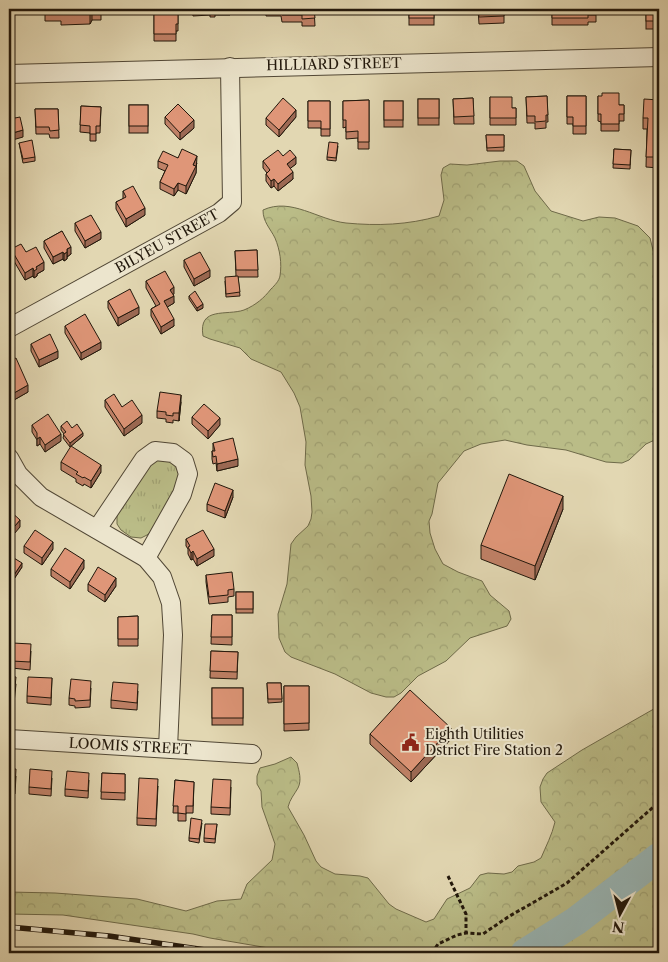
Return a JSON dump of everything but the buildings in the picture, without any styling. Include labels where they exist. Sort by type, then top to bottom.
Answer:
[{"type":"street","name":"HILLIARD STREET","points":[[9,74],[659,56]]},
{"type":"street","name":"BILYEU STREET","points":[[9,328],[219,213],[232,202],[230,67]]},
{"type":"street","points":[[97,529],[144,459],[155,451],[173,452],[184,461],[188,474],[182,494],[146,558]]},
{"type":"street","points":[[9,458],[18,474],[41,497],[146,558],[162,577],[171,603],[173,635],[168,748]]},
{"type":"street","name":"LOOMIS STREET","points":[[9,739],[252,754]]},
{"type":"path","points":[[432,953],[438,944],[457,935],[466,933],[483,934],[508,917],[567,883],[659,802]]},
{"type":"path","points":[[448,876],[466,914],[466,933]]},
{"type":"green space","points":[[517,161],[524,166],[535,191],[551,211],[583,221],[599,217],[615,218],[638,226],[650,238],[659,268],[659,438],[646,444],[629,460],[622,463],[606,462],[566,450],[505,440],[481,444],[464,451],[438,483],[429,521],[430,533],[435,549],[443,564],[482,581],[490,595],[509,611],[511,619],[507,626],[470,638],[446,661],[418,676],[401,693],[394,697],[386,697],[371,693],[335,674],[291,657],[285,652],[279,638],[278,614],[287,584],[291,544],[308,526],[312,512],[305,465],[306,442],[300,407],[281,372],[251,359],[240,348],[203,336],[203,327],[205,320],[209,316],[237,312],[252,306],[266,295],[279,280],[281,266],[279,252],[275,238],[265,221],[263,210],[284,206],[304,210],[336,221],[358,224],[392,224],[427,219],[439,216],[444,200],[441,175],[443,168],[450,164],[467,165]]},
{"type":"green space","points":[[159,459],[174,465],[180,480],[152,531],[141,538],[131,537],[121,530],[117,524],[117,514],[146,467]]},
{"type":"green space","points":[[659,706],[659,953],[298,953],[193,934],[63,915],[9,914],[9,892],[55,893],[137,899],[186,911],[217,901],[241,899],[247,884],[272,860],[275,844],[262,807],[261,791],[257,784],[257,776],[260,768],[291,757],[297,763],[300,782],[288,807],[316,861],[321,867],[335,874],[368,878],[389,904],[426,922],[434,919],[447,899],[470,888],[480,875],[512,872],[518,866],[541,858],[555,822],[541,802],[540,787],[547,773],[582,750]]},
{"type":"waterway","points":[[525,953],[576,921],[659,857]]},
{"type":"railway","points":[[9,927],[109,936],[226,953]]},
{"type":"place","name":"Eighth Utilities Dstrict Fire Station 2","points":[[411,742]]}]
